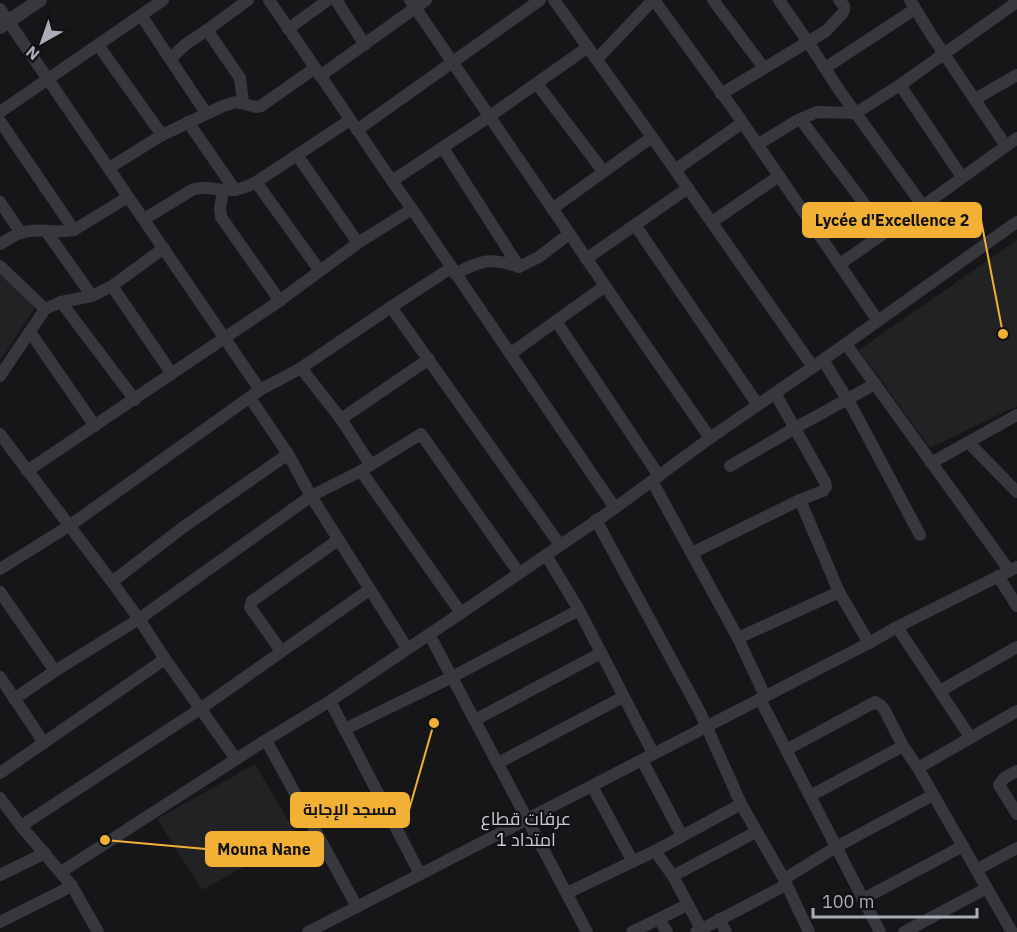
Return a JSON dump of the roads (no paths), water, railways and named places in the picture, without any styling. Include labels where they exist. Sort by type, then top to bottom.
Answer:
[{"type":"street","points":[[4,24],[40,0]]},
{"type":"street","points":[[0,112],[163,0]]},
{"type":"street","points":[[170,59],[186,44],[248,0]]},
{"type":"street","points":[[268,0],[615,508]]},
{"type":"street","points":[[288,29],[328,0]]},
{"type":"street","points":[[336,0],[365,45]]},
{"type":"street","points":[[144,219],[199,187],[229,190],[244,188],[256,182],[297,155],[353,125],[452,63],[540,0]]},
{"type":"street","points":[[597,59],[653,0],[742,123],[878,321]]},
{"type":"street","points":[[713,0],[764,68]]},
{"type":"street","points":[[779,0],[838,90],[923,206]]},
{"type":"street","points":[[721,94],[826,31],[842,14],[843,6],[839,0]]},
{"type":"street","points":[[109,168],[162,135],[223,106],[236,102],[261,106],[365,45],[417,2],[452,63],[711,438]]},
{"type":"street","points":[[559,2],[588,47],[712,222],[818,363],[848,399],[920,535]]},
{"type":"street","points":[[825,68],[911,2],[1006,146]]},
{"type":"street","points":[[757,145],[796,121],[817,112],[856,113],[900,85],[1017,2]]},
{"type":"street","points":[[0,9],[4,24],[48,79],[225,338],[311,496],[407,648]]},
{"type":"street","points":[[141,15],[206,113]]},
{"type":"street","points":[[207,30],[240,78],[243,103]]},
{"type":"street","points":[[98,45],[162,135]]},
{"type":"street","points":[[392,181],[588,47]]},
{"type":"street","points":[[975,99],[1017,75]]},
{"type":"street","points":[[537,84],[603,171]]},
{"type":"street","points":[[900,85],[962,177]]},
{"type":"street","points":[[801,120],[884,233]]},
{"type":"street","points":[[0,121],[74,230]]},
{"type":"street","points":[[188,122],[229,190]]},
{"type":"street","points":[[675,170],[742,123]]},
{"type":"street","points":[[552,209],[652,136]]},
{"type":"street","points":[[840,264],[1017,138]]},
{"type":"street","points":[[442,148],[519,267]]},
{"type":"street","points":[[297,155],[358,243]]},
{"type":"street","points":[[712,222],[779,176]]},
{"type":"street","points":[[256,182],[320,271]]},
{"type":"street","points":[[586,259],[688,188]]},
{"type":"street","points":[[229,190],[220,208],[221,217],[280,300]]},
{"type":"street","points":[[0,244],[29,231],[66,232],[74,230],[128,197]]},
{"type":"street","points":[[0,202],[21,233]]},
{"type":"street","points":[[27,471],[172,375],[358,243],[412,209]]},
{"type":"street","points":[[61,872],[330,701],[461,613],[615,508],[1017,222]]},
{"type":"street","points":[[635,225],[758,405]]},
{"type":"street","points":[[46,231],[92,297]]},
{"type":"street","points":[[0,569],[69,526],[255,394],[301,368],[391,307],[453,271],[473,264],[483,261],[502,261],[519,267],[528,264],[569,234]]},
{"type":"street","points":[[0,376],[45,309],[60,302],[92,297],[112,286],[164,248]]},
{"type":"street","points":[[0,266],[45,309]]},
{"type":"street","points":[[112,286],[172,375]]},
{"type":"street","points":[[510,354],[605,286]]},
{"type":"street","points":[[60,302],[135,400]]},
{"type":"street","points":[[391,307],[560,545]]},
{"type":"street","points":[[556,321],[656,478],[692,553],[738,638],[786,750],[880,932]]},
{"type":"street","points":[[30,332],[95,426]]},
{"type":"street","points":[[846,344],[1008,571],[1017,606]]},
{"type":"street","points":[[340,419],[429,359]]},
{"type":"street","points":[[301,368],[340,419],[365,468],[461,613]]},
{"type":"street","points":[[730,466],[874,384]]},
{"type":"street","points":[[692,553],[823,491],[826,487],[775,393]]},
{"type":"street","points":[[931,463],[1016,416]]},
{"type":"street","points":[[0,434],[139,619],[236,759]]},
{"type":"street","points":[[14,699],[139,619],[311,496],[365,468],[421,434],[519,573]]},
{"type":"street","points":[[968,442],[1017,492]]},
{"type":"street","points":[[112,582],[182,528],[288,454]]},
{"type":"street","points":[[800,500],[839,592],[869,643]]},
{"type":"street","points":[[596,520],[700,712],[741,804],[785,882],[809,932]]},
{"type":"street","points":[[281,651],[250,607],[252,601],[338,540]]},
{"type":"street","points":[[546,555],[579,610],[623,697],[682,836]]},
{"type":"street","points":[[308,932],[1008,571]]},
{"type":"street","points":[[21,826],[200,709],[369,590]]},
{"type":"street","points":[[0,592],[55,671]]},
{"type":"street","points":[[738,638],[839,592]]},
{"type":"street","points":[[345,729],[452,677],[579,610]]},
{"type":"street","points":[[897,627],[970,737]]},
{"type":"street","points":[[429,634],[587,932]]},
{"type":"street","points":[[940,691],[1017,647]]},
{"type":"street","points":[[475,720],[601,653]]},
{"type":"street","points":[[0,773],[165,659]]},
{"type":"street","points":[[0,677],[44,743]]},
{"type":"street","points":[[498,764],[623,697]]},
{"type":"street","points":[[330,701],[420,874]]},
{"type":"street","points":[[786,750],[875,702],[880,705],[1012,932]]},
{"type":"street","points":[[918,768],[1017,711]]},
{"type":"street","points":[[266,740],[357,907]]},
{"type":"street","points":[[810,796],[903,746]]},
{"type":"street","points":[[1017,771],[1004,778],[999,785],[1017,814]]},
{"type":"street","points":[[592,786],[633,862]]},
{"type":"street","points":[[656,851],[673,876],[698,931],[785,882],[836,847],[933,795]]},
{"type":"street","points":[[0,798],[72,886],[98,932]]},
{"type":"street","points":[[567,893],[656,851],[741,804]]},
{"type":"street","points":[[673,876],[756,832]]},
{"type":"street","points":[[863,899],[963,846]]},
{"type":"street","points":[[976,870],[1017,848]]},
{"type":"street","points":[[0,875],[45,853]]},
{"type":"street","points":[[0,922],[72,886]]},
{"type":"street","points":[[904,932],[987,888]]},
{"type":"street","points":[[632,932],[687,904]]},
{"type":"street","points":[[659,919],[667,932]]},
{"type":"street","points":[[719,919],[726,932]]},
{"type":"place","name":"Lycée d'Excellence 2","points":[[1003,334]]},
{"type":"place","name":"مسجد الإجابة","points":[[434,723]]},
{"type":"place","name":"Mouna Nane","points":[[105,840]]},
{"type":"district","name":"عرفات قطاع 1 امتداد","points":[[526,828]]}]
